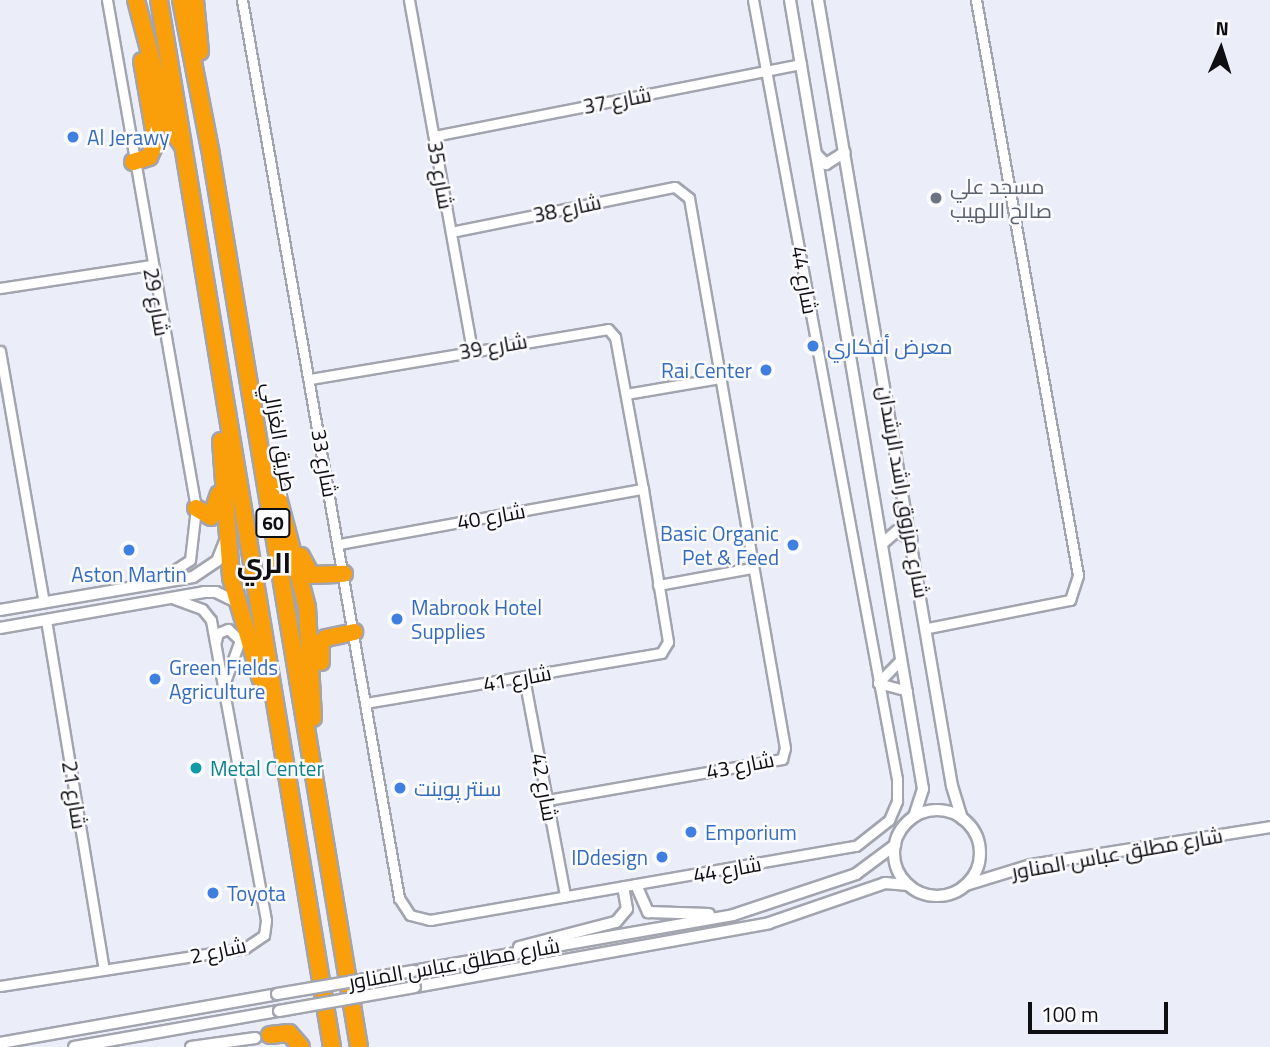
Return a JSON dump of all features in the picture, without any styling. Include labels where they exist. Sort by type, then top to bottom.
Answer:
[{"type":"highway","points":[[136,0],[169,127],[187,152]]},
{"type":"highway","name":"60","points":[[159,0],[187,152],[219,383],[330,1047]]},
{"type":"highway","name":"طريق الغزالي","points":[[181,0],[211,155],[359,1047]]},
{"type":"highway","points":[[195,0],[211,155]]},
{"type":"highway","points":[[133,163],[149,157],[156,142],[142,57],[141,20]]},
{"type":"highway","points":[[219,383],[222,474],[231,578],[283,760]]},
{"type":"highway","points":[[257,427],[307,607],[313,712],[311,755]]},
{"type":"highway","points":[[196,508],[206,519],[215,514],[222,474]]},
{"type":"highway","points":[[282,511],[305,571],[318,578],[344,574]]},
{"type":"highway","points":[[313,712],[321,694],[321,643],[335,635],[354,632]]},
{"type":"highway","points":[[258,1040],[289,1033],[301,1047]]},
{"type":"street","name":"شارع 29","points":[[107,0],[150,265],[196,508],[190,560],[154,584]]},
{"type":"street","name":"شارع 33","points":[[242,0],[399,898],[410,915],[419,919]]},
{"type":"street","name":"شارع 35","points":[[409,0],[472,350]]},
{"type":"street","name":"شارع 44","points":[[419,919],[636,885],[856,846],[875,836],[889,820],[897,801],[897,779],[753,0]]},
{"type":"street","name":"شارع مرزوق راشد الرشدان","points":[[790,0],[923,789],[915,817]]},
{"type":"street","name":"شارع مرزوق راشد الرشدان","points":[[818,0],[928,628],[952,786],[962,819]]},
{"type":"street","points":[[928,628],[1070,600],[1077,575],[976,0]]},
{"type":"street","name":"شارع 37","points":[[434,136],[801,64]]},
{"type":"street","points":[[817,155],[826,164],[845,152]]},
{"type":"street","name":"شارع 38","points":[[451,232],[675,187],[683,190]]},
{"type":"street","name":"شارع 43","points":[[548,800],[782,759],[785,748],[689,198],[683,190]]},
{"type":"street","points":[[0,288],[150,265]]},
{"type":"street","name":"شارع 39","points":[[310,379],[608,329],[615,337],[626,394],[668,642],[666,649]]},
{"type":"street","points":[[0,351],[44,603]]},
{"type":"street","points":[[626,394],[720,378]]},
{"type":"street","name":"شارع 40","points":[[339,544],[643,489]]},
{"type":"street","points":[[883,543],[897,531],[912,540]]},
{"type":"street","points":[[0,610],[187,579],[217,561],[228,533]]},
{"type":"street","points":[[658,585],[752,568]]},
{"type":"street","points":[[107,591],[101,603],[109,610]]},
{"type":"street","points":[[0,628],[216,592],[239,603]]},
{"type":"street","name":"شارع 2","points":[[0,986],[245,948],[264,935],[266,920],[211,620],[202,609],[169,598]]},
{"type":"street","points":[[65,599],[76,608],[68,617]]},
{"type":"street","name":"شارع 21","points":[[46,620],[104,970]]},
{"type":"street","points":[[216,641],[218,634],[228,629],[240,640],[224,683]]},
{"type":"street","name":"شارع 41","points":[[366,703],[524,678],[666,649]]},
{"type":"street","points":[[901,659],[878,683],[906,691]]},
{"type":"street","name":"شارع 42","points":[[524,678],[565,896]]},
{"type":"street","points":[[939,810],[962,819],[971,828],[980,851],[974,875],[966,885],[937,896],[908,885],[896,867],[895,845],[915,817],[939,810]]},
{"type":"street","name":"شارع مطلق عباس المناور","points":[[966,885],[1031,865],[1270,827]]},
{"type":"street","name":"شارع مطلق عباس المناور","points":[[0,1043],[733,915],[856,874],[895,845]]},
{"type":"street","name":"شارع مطلق عباس المناور","points":[[74,1047],[769,923],[886,883],[908,885]]},
{"type":"street","points":[[636,885],[648,912],[733,915]]},
{"type":"street","points":[[496,956],[532,942],[616,922],[627,909],[623,887]]},
{"type":"street","points":[[191,1047],[258,1040],[288,1047]]},
{"type":"place","name":"Al Jerawy","points":[[73,137]]},
{"type":"place","name":"مسجد علي صالح اللهيب","points":[[936,198]]},
{"type":"place","name":"معرض أفكاري","points":[[813,346]]},
{"type":"place","name":"Rai Center","points":[[766,370]]},
{"type":"place","name":"Basic Organic Pet & Feed","points":[[793,545]]},
{"type":"place","name":"Aston Martin","points":[[129,550]]},
{"type":"place","name":"Mabrook Hotel Supplies","points":[[397,619]]},
{"type":"place","name":"Green Fields Agriculture","points":[[155,679]]},
{"type":"place","name":"Metal Center","points":[[196,768]]},
{"type":"place","name":"سنتر پوينت","points":[[400,788]]},
{"type":"place","name":"Emporium","points":[[691,832]]},
{"type":"place","name":"IDdesign","points":[[662,857]]},
{"type":"place","name":"Toyota","points":[[213,893]]},
{"type":"district","name":"الري","points":[[264,563]]}]
